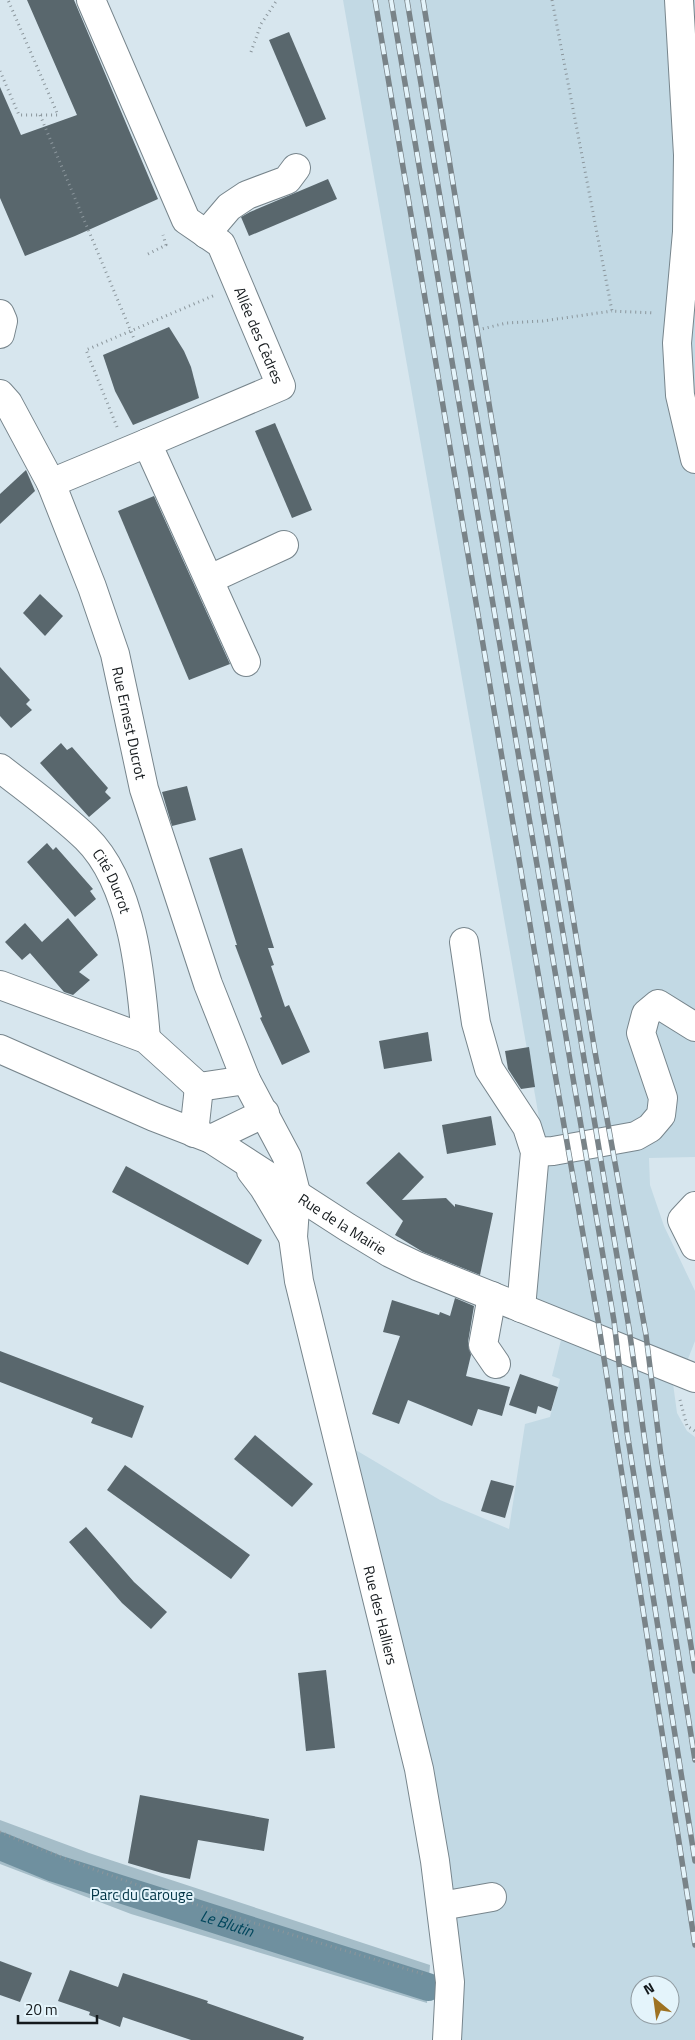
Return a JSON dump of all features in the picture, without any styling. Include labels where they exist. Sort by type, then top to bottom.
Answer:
[{"type":"main road","name":"Allée des Cèdres","points":[[92,0],[186,220],[221,244],[281,386],[137,447]]},
{"type":"main road","points":[[679,0],[688,155],[687,232],[677,343],[680,395],[695,459]]},
{"type":"main road","points":[[206,234],[229,207],[247,195],[287,180],[296,168]]},
{"type":"main road","points":[[0,314],[3,321],[0,334]]},
{"type":"main road","name":"Rue Ernest Ducrot","points":[[0,394],[8,403],[51,483],[85,569],[115,654],[144,789],[208,984],[242,1070],[265,1113]]},
{"type":"main road","points":[[51,483],[137,447],[210,579],[246,662]]},
{"type":"main road","points":[[210,579],[284,545]]},
{"type":"main road","name":"Cité Ducrot","points":[[0,768],[87,838],[113,878],[124,906],[136,947],[143,994],[146,1039]]},
{"type":"main road","points":[[464,942],[476,1022],[489,1069],[527,1127],[535,1152],[521,1308]]},
{"type":"main road","points":[[0,985],[146,1039],[199,1087],[202,1136],[265,1113]]},
{"type":"main road","points":[[535,1152],[553,1151],[636,1136],[650,1128],[661,1115],[663,1098],[641,1033],[646,1014],[658,1004],[695,1027]]},
{"type":"main road","name":"Rue de la Mairie","points":[[0,1049],[154,1117],[202,1136],[390,1253],[695,1378]]},
{"type":"main road","points":[[199,1087],[242,1070]]},
{"type":"main road","name":"Rue des Halliers","points":[[265,1113],[287,1157],[296,1194],[293,1237],[301,1289],[419,1769],[441,1906],[450,1982],[447,2040]]},
{"type":"main road","points":[[241,1160],[264,1188],[293,1237]]},
{"type":"main road","points":[[695,1206],[682,1220],[695,1246]]},
{"type":"main road","points":[[492,1296],[483,1345],[496,1364]]},
{"type":"main road","points":[[441,1906],[492,1897]]},
{"type":"path","points":[[0,72],[19,115],[58,115],[8,0]]},
{"type":"path","points":[[252,52],[261,24],[277,0]]},
{"type":"path","points":[[552,0],[612,311]]},
{"type":"path","points":[[40,115],[135,341]]},
{"type":"path","points":[[137,447],[86,350],[238,285]]},
{"type":"path","points":[[478,330],[506,323],[543,321],[612,311],[680,315]]},
{"type":"path","points":[[0,1832],[64,1860],[210,1908],[450,1982]]},
{"type":"shaded area","points":[[343,0],[695,0],[695,1157],[649,1158],[650,1185],[664,1226],[695,1291],[695,1341],[688,1359],[669,1354],[677,1413],[687,1431],[695,1437],[695,2040],[452,2040],[454,1924],[349,1446],[440,1500],[509,1529],[525,1424],[550,1417],[560,1379],[552,1376],[568,1312],[534,1298],[545,1152]]},
{"type":"green space","name":"Parc du Carouge","points":[[0,1820],[89,1853],[430,1965],[427,2003],[131,1914],[0,1864]]},
{"type":"building","points":[[27,0],[74,0],[158,199],[25,256],[0,198],[0,87],[21,135],[77,115]]},
{"type":"building","points":[[289,32],[326,119],[306,127],[269,40]]},
{"type":"building","points":[[328,179],[337,199],[249,236],[241,217]]},
{"type":"building","points":[[169,327],[184,351],[191,367],[199,398],[133,425],[115,391],[103,355]]},
{"type":"building","points":[[275,423],[312,510],[292,518],[255,431]]},
{"type":"building","points":[[26,470],[35,491],[0,524],[0,494]]},
{"type":"building","points":[[154,496],[230,664],[189,680],[118,511]]},
{"type":"building","points":[[40,594],[63,616],[45,636],[23,613]]},
{"type":"building","points":[[0,667],[30,700],[26,704],[32,710],[11,728],[0,716]]},
{"type":"building","points":[[61,743],[67,750],[72,747],[108,788],[105,792],[111,798],[89,817],[40,763]]},
{"type":"building","points":[[187,786],[196,820],[172,826],[162,792]]},
{"type":"building","points":[[47,843],[53,850],[56,847],[93,889],[90,891],[96,899],[75,917],[27,862]]},
{"type":"building","points":[[242,848],[274,948],[268,948],[274,965],[271,966],[285,1007],[289,1005],[310,1052],[282,1065],[260,1018],[262,1017],[235,945],[237,945],[209,858]]},
{"type":"building","points":[[68,918],[98,955],[79,972],[90,980],[73,995],[64,992],[30,953],[22,960],[5,942],[25,923],[42,942]]},
{"type":"building","points":[[428,1032],[432,1061],[384,1069],[379,1041]]},
{"type":"building","points":[[529,1047],[535,1087],[521,1089],[508,1069],[505,1051]]},
{"type":"building","points":[[491,1116],[496,1145],[447,1154],[442,1125]]},
{"type":"building","points":[[399,1152],[424,1177],[402,1200],[446,1198],[455,1207],[455,1204],[493,1213],[480,1275],[423,1252],[395,1235],[403,1221],[366,1183]]},
{"type":"building","points":[[126,1166],[262,1240],[248,1265],[112,1192]]},
{"type":"building","points":[[455,1298],[474,1306],[468,1342],[471,1355],[466,1376],[510,1387],[502,1416],[478,1409],[472,1426],[408,1400],[399,1424],[372,1414],[400,1336],[383,1332],[392,1300],[439,1315],[440,1312],[450,1316]]},
{"type":"building","points":[[0,1351],[144,1406],[132,1438],[91,1423],[93,1418],[0,1382]]},
{"type":"building","points":[[520,1374],[558,1387],[551,1411],[538,1406],[536,1414],[509,1405]]},
{"type":"building","points":[[255,1435],[313,1484],[292,1507],[234,1459]]},
{"type":"building","points":[[125,1465],[250,1555],[231,1579],[107,1490]]},
{"type":"building","points":[[491,1480],[514,1486],[505,1518],[481,1511]]},
{"type":"building","points":[[86,1527],[134,1582],[167,1612],[151,1629],[122,1603],[69,1542]]},
{"type":"building","points":[[326,1670],[335,1748],[306,1751],[298,1673]]},
{"type":"building","points":[[140,1795],[269,1819],[264,1851],[198,1840],[190,1879],[128,1863]]},
{"type":"building","points":[[0,1961],[32,1973],[20,2002],[0,1995]]},
{"type":"building","points":[[70,1970],[118,1987],[123,1973],[208,2001],[207,2003],[304,2037],[303,2040],[191,2040],[123,2017],[120,2027],[89,2015],[90,2012],[58,2001]]},
{"type":"waterway","name":"Le Blutin","points":[[0,1846],[54,1868],[428,1987]]},
{"type":"railway","points":[[375,0],[598,1320],[695,1945]]},
{"type":"railway","points":[[391,0],[614,1321],[627,1432],[695,1861]]},
{"type":"railway","points":[[407,0],[629,1328],[648,1464],[695,1760]]},
{"type":"railway","points":[[423,0],[595,1052],[646,1335],[661,1456],[695,1671]]}]
